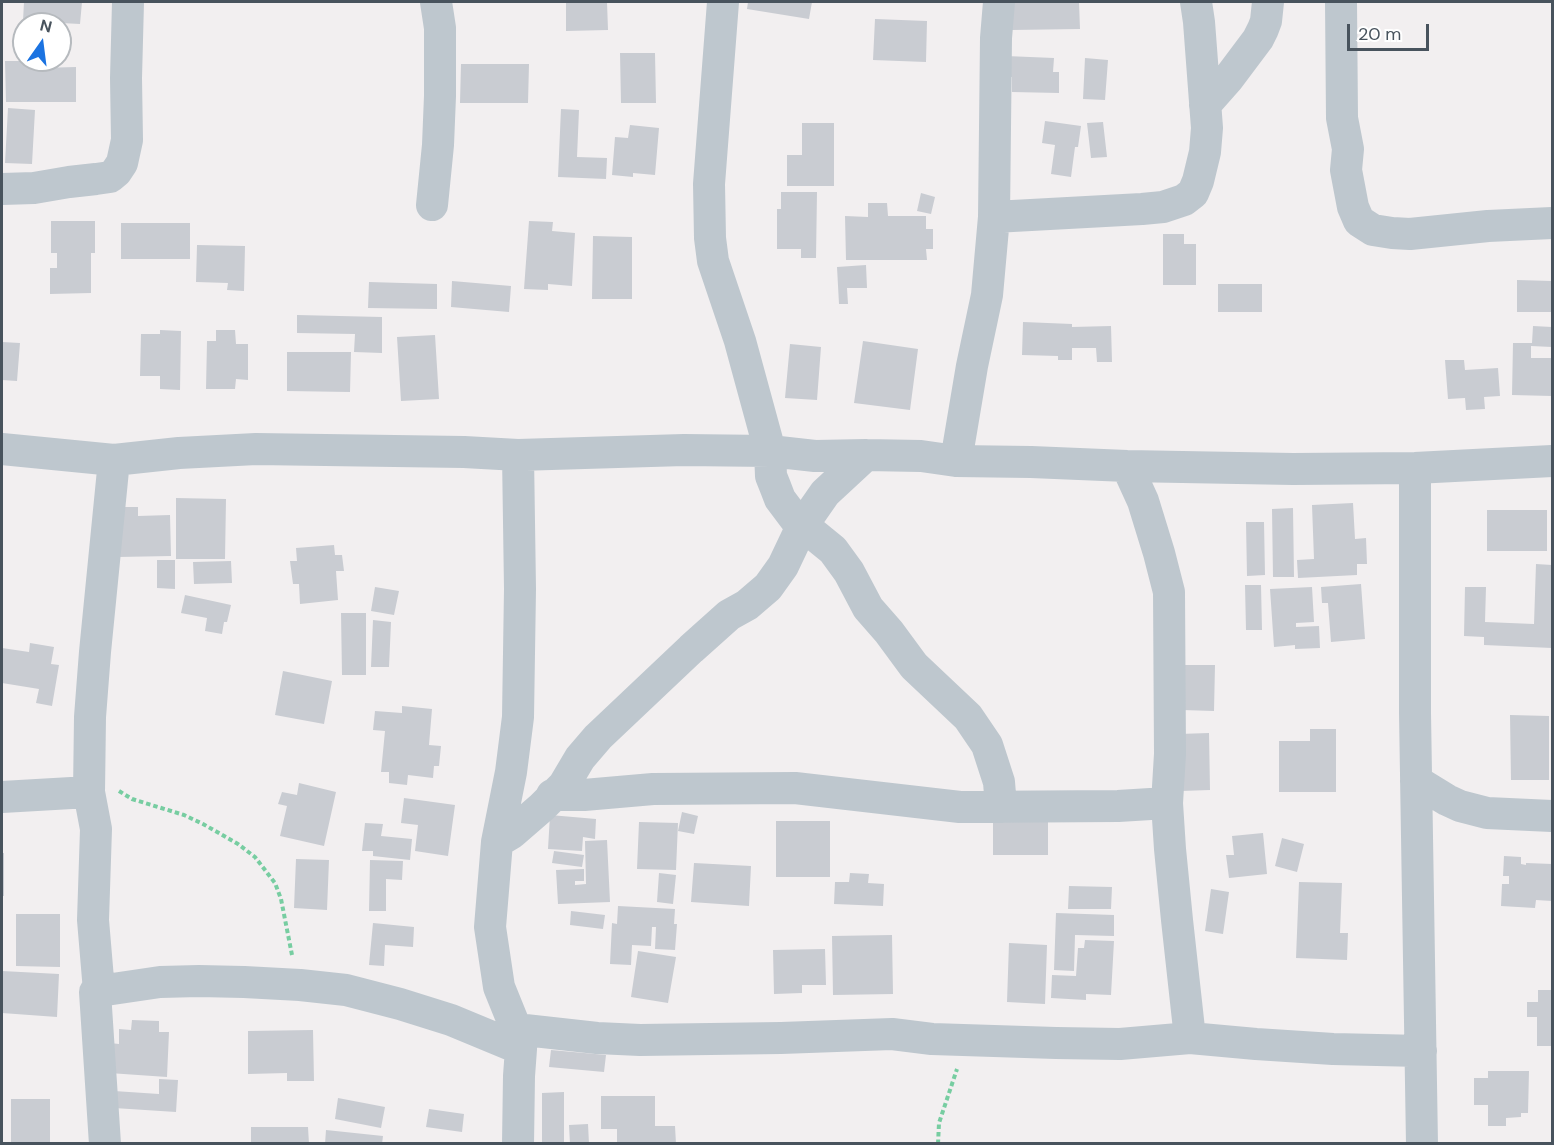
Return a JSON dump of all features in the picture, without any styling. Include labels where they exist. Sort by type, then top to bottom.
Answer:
[{"type":"street","points":[[2,189],[33,188],[110,177],[116,172],[122,163],[127,140],[128,2]]},
{"type":"street","points":[[432,206],[440,96],[440,28],[436,2]]},
{"type":"street","points":[[723,2],[709,184],[710,238],[713,261],[740,341],[770,451],[771,476],[780,499],[788,511],[802,526],[832,550],[849,572],[868,609],[889,632],[914,666],[968,717],[987,745],[999,782],[1000,807]]},
{"type":"street","points":[[956,460],[987,295],[994,217],[996,38],[999,2]]},
{"type":"street","points":[[994,217],[1163,207],[1184,200],[1193,192],[1205,152],[1207,128],[1196,2]]},
{"type":"street","points":[[1205,105],[1239,66],[1257,39],[1266,21],[1268,2]]},
{"type":"street","points":[[1341,2],[1342,118],[1348,149],[1346,170],[1353,207],[1359,221],[1373,230],[1401,234],[1552,223]]},
{"type":"street","points":[[2,449],[114,460],[179,453],[256,449],[518,455],[684,450],[770,451],[815,456],[866,454],[956,460],[1293,470],[1415,468],[1552,461]]},
{"type":"street","points":[[497,842],[526,822],[564,784],[580,758],[598,737],[729,615],[768,587],[783,566],[802,526],[825,493],[866,454]]},
{"type":"street","points":[[518,455],[520,589],[518,717],[497,842],[490,927],[499,987],[518,1039],[518,1143]]},
{"type":"street","points":[[99,991],[93,920],[96,829],[89,784],[90,717],[114,460]]},
{"type":"street","points":[[1127,466],[1143,501],[1169,592],[1170,754],[1167,803],[1174,896],[1190,1038]]},
{"type":"street","points":[[1415,468],[1415,714],[1422,1143]]},
{"type":"street","points":[[1416,781],[1460,806],[1487,813],[1552,816]]},
{"type":"street","points":[[2,797],[89,784]]},
{"type":"street","points":[[552,795],[584,795],[653,789],[795,788],[960,807],[1118,806],[1167,803]]},
{"type":"street","points":[[105,1143],[95,992],[160,982],[244,981],[346,990],[518,1039],[640,1040],[892,1034],[932,1039],[1120,1044],[1190,1038],[1333,1049],[1421,1051]]},
{"type":"path","points":[[89,784],[111,785],[132,799],[184,815],[238,844],[255,857],[275,883],[281,899],[300,985]]},
{"type":"path","points":[[932,1143],[938,1141],[939,1123],[947,1096],[972,1039]]},
{"type":"building","points":[[24,2],[82,2],[80,24],[72,24],[72,12],[23,12]]},
{"type":"building","points":[[566,2],[607,2],[608,30],[566,31]]},
{"type":"building","points":[[748,2],[812,2],[809,19],[747,9]]},
{"type":"building","points":[[1012,2],[1079,2],[1080,29],[1012,30]]},
{"type":"building","points":[[875,19],[927,21],[926,62],[873,60]]},
{"type":"building","points":[[620,53],[655,53],[656,103],[621,103]]},
{"type":"building","points":[[1006,56],[1054,58],[1053,72],[1059,72],[1059,93],[1012,92],[1012,77],[1006,77]]},
{"type":"building","points":[[1085,58],[1108,60],[1105,100],[1083,99]]},
{"type":"building","points":[[5,61],[12,61],[12,72],[72,72],[72,67],[76,67],[76,102],[6,102]]},
{"type":"building","points":[[461,64],[529,64],[528,103],[460,103]]},
{"type":"building","points":[[8,108],[35,110],[32,164],[5,163]]},
{"type":"building","points":[[561,109],[579,110],[577,157],[607,158],[606,179],[558,177]]},
{"type":"building","points":[[1045,121],[1081,126],[1078,147],[1075,147],[1071,177],[1051,174],[1055,145],[1042,143]]},
{"type":"building","points":[[1103,122],[1107,157],[1091,158],[1087,123]]},
{"type":"building","points":[[802,123],[834,123],[834,186],[787,186],[787,155],[802,155]]},
{"type":"building","points":[[630,125],[659,128],[655,175],[633,173],[633,177],[612,175],[615,137],[628,138]]},
{"type":"building","points":[[781,192],[817,192],[816,258],[801,258],[801,249],[777,249],[777,209],[781,209]]},
{"type":"building","points":[[921,193],[935,197],[931,214],[917,211]]},
{"type":"building","points":[[868,203],[887,203],[888,216],[926,216],[926,229],[933,229],[933,249],[926,249],[927,260],[846,260],[845,216],[868,217]]},
{"type":"building","points":[[51,221],[95,221],[95,253],[91,253],[91,293],[50,294],[50,268],[57,268],[57,253],[51,253]]},
{"type":"building","points":[[529,221],[553,222],[552,231],[575,233],[572,286],[548,284],[548,290],[524,289]]},
{"type":"building","points":[[121,223],[190,223],[190,259],[121,259]]},
{"type":"building","points":[[1163,234],[1184,234],[1184,244],[1196,244],[1196,285],[1163,285]]},
{"type":"building","points":[[593,236],[632,237],[632,299],[592,299]]},
{"type":"building","points":[[197,245],[245,246],[244,291],[227,290],[228,283],[196,282]]},
{"type":"building","points":[[866,265],[867,288],[847,288],[848,304],[839,304],[837,267]]},
{"type":"building","points":[[1517,280],[1552,281],[1552,312],[1517,312]]},
{"type":"building","points":[[452,281],[511,286],[509,312],[451,307]]},
{"type":"building","points":[[369,282],[437,284],[437,309],[368,308]]},
{"type":"building","points":[[1218,284],[1262,284],[1262,312],[1218,312]]},
{"type":"building","points":[[297,315],[382,317],[382,353],[354,352],[355,334],[297,333]]},
{"type":"building","points":[[1023,322],[1072,324],[1072,327],[1111,326],[1112,362],[1097,362],[1096,348],[1072,348],[1072,360],[1058,360],[1058,356],[1022,355]]},
{"type":"building","points":[[1533,326],[1552,327],[1552,347],[1531,346],[1531,358],[1552,358],[1552,396],[1512,395],[1513,343],[1532,343]]},
{"type":"building","points":[[160,330],[181,331],[180,390],[160,389],[160,376],[140,376],[141,334],[160,334]]},
{"type":"building","points":[[216,330],[235,330],[236,344],[248,344],[248,380],[236,379],[235,389],[206,389],[207,341],[216,341]]},
{"type":"building","points":[[435,335],[439,399],[401,401],[397,337]]},
{"type":"building","points":[[863,341],[918,349],[910,410],[854,403]]},
{"type":"building","points":[[2,342],[20,343],[17,381],[2,380]]},
{"type":"building","points":[[790,344],[821,347],[817,400],[785,398]]},
{"type":"building","points":[[287,352],[351,352],[350,392],[287,391]]},
{"type":"building","points":[[1445,360],[1464,360],[1465,370],[1498,368],[1500,396],[1484,397],[1485,409],[1466,410],[1465,398],[1448,399]]},
{"type":"building","points":[[176,498],[226,499],[225,559],[176,559]]},
{"type":"building","points":[[1353,503],[1355,539],[1366,538],[1367,564],[1357,564],[1357,575],[1298,578],[1297,560],[1314,559],[1312,505]]},
{"type":"building","points":[[117,507],[138,507],[138,516],[170,515],[171,556],[118,557]]},
{"type":"building","points":[[1293,508],[1294,577],[1273,577],[1272,509]]},
{"type":"building","points":[[1487,510],[1547,510],[1547,551],[1487,551]]},
{"type":"building","points":[[1246,522],[1264,522],[1265,575],[1247,576]]},
{"type":"building","points":[[334,545],[335,555],[342,555],[344,571],[336,571],[338,600],[300,604],[299,584],[293,584],[290,561],[297,561],[296,548]]},
{"type":"building","points":[[157,560],[175,560],[175,589],[157,588]]},
{"type":"building","points":[[231,561],[232,583],[194,584],[193,562]]},
{"type":"building","points":[[1536,564],[1552,565],[1552,648],[1484,645],[1484,637],[1464,636],[1465,587],[1486,587],[1485,622],[1534,624]]},
{"type":"building","points":[[1361,584],[1365,639],[1331,642],[1328,603],[1322,603],[1321,587]]},
{"type":"building","points":[[1245,585],[1261,585],[1262,630],[1246,630]]},
{"type":"building","points":[[375,587],[399,591],[394,615],[371,611]]},
{"type":"building","points":[[1312,587],[1314,622],[1296,623],[1296,627],[1319,626],[1320,648],[1295,649],[1295,645],[1274,647],[1270,589]]},
{"type":"building","points":[[185,595],[231,605],[222,634],[205,631],[207,618],[181,613]]},
{"type":"building","points":[[341,613],[366,613],[366,675],[342,675]]},
{"type":"building","points":[[373,620],[391,622],[389,667],[371,667]]},
{"type":"building","points":[[30,643],[54,647],[51,664],[59,665],[52,706],[36,703],[39,689],[2,683],[2,648],[29,652]]},
{"type":"building","points":[[1183,665],[1215,665],[1214,711],[1182,710]]},
{"type":"building","points":[[283,671],[332,681],[324,724],[275,715]]},
{"type":"building","points":[[402,706],[432,709],[429,745],[441,746],[439,766],[434,766],[433,778],[408,775],[407,785],[389,783],[389,772],[381,772],[385,731],[373,730],[375,711],[402,713]]},
{"type":"building","points":[[1510,715],[1549,716],[1549,780],[1511,780]]},
{"type":"building","points":[[1310,729],[1336,729],[1336,792],[1279,792],[1279,741],[1310,741]]},
{"type":"building","points":[[1209,733],[1210,790],[1181,791],[1179,734]]},
{"type":"building","points":[[299,783],[336,792],[324,846],[280,836],[287,806],[278,804],[282,792],[297,795]]},
{"type":"building","points":[[404,798],[455,805],[448,856],[415,851],[418,825],[401,823]]},
{"type":"building","points":[[682,812],[698,816],[694,834],[678,831]]},
{"type":"building","points":[[550,815],[596,819],[595,839],[583,837],[582,851],[548,849]]},
{"type":"building","points":[[1048,819],[1048,855],[993,855],[993,820]]},
{"type":"building","points":[[776,821],[830,821],[830,877],[776,877]]},
{"type":"building","points":[[639,822],[678,823],[676,870],[637,869]]},
{"type":"building","points":[[365,823],[383,824],[381,836],[412,839],[410,860],[373,856],[373,851],[362,851]]},
{"type":"building","points":[[1263,833],[1267,874],[1229,878],[1226,855],[1234,855],[1232,836]]},
{"type":"building","points":[[1282,838],[1304,844],[1297,872],[1275,866]]},
{"type":"building","points":[[607,840],[610,902],[558,904],[556,870],[584,869],[584,881],[575,881],[575,885],[586,884],[585,841]]},
{"type":"building","points":[[554,851],[584,855],[582,867],[552,863]]},
{"type":"building","points":[[2,853],[4,853],[4,896],[2,896]]},
{"type":"building","points":[[1504,856],[1521,857],[1521,864],[1526,865],[1526,863],[1552,864],[1552,901],[1536,900],[1535,908],[1501,906],[1502,884],[1509,884],[1509,876],[1503,876]]},
{"type":"building","points":[[296,859],[329,860],[327,910],[294,908]]},
{"type":"building","points":[[370,860],[403,861],[402,880],[386,879],[386,911],[369,911]]},
{"type":"building","points":[[694,863],[751,866],[749,906],[691,902]]},
{"type":"building","points":[[659,873],[676,875],[673,904],[657,902]]},
{"type":"building","points":[[850,873],[869,874],[868,883],[884,884],[883,906],[834,904],[835,882],[849,882]]},
{"type":"building","points":[[1299,882],[1342,883],[1340,933],[1348,933],[1347,960],[1296,958]]},
{"type":"building","points":[[1069,886],[1112,887],[1111,909],[1068,909]]},
{"type":"building","points":[[1211,889],[1229,892],[1223,934],[1205,931]]},
{"type":"building","points":[[618,906],[675,909],[674,924],[677,924],[675,950],[655,949],[656,927],[652,927],[651,946],[632,945],[631,965],[610,964],[612,923],[617,924]]},
{"type":"building","points":[[571,911],[605,915],[603,929],[570,925]]},
{"type":"building","points":[[1056,913],[1114,915],[1114,936],[1075,935],[1074,971],[1054,970]]},
{"type":"building","points":[[16,914],[60,914],[60,967],[16,966]]},
{"type":"building","points":[[373,923],[414,927],[413,947],[385,945],[384,966],[369,965]]},
{"type":"building","points":[[892,935],[893,994],[833,995],[832,936]]},
{"type":"building","points":[[1085,940],[1114,941],[1111,995],[1086,994],[1086,1000],[1051,998],[1052,975],[1076,976],[1078,948],[1084,948]]},
{"type":"building","points":[[1009,943],[1047,945],[1045,1004],[1007,1002]]},
{"type":"building","points":[[825,949],[826,985],[802,985],[802,993],[774,994],[773,950]]},
{"type":"building","points":[[638,951],[676,957],[668,1003],[631,997]]},
{"type":"building","points":[[2,971],[59,974],[57,1017],[2,1013]]},
{"type":"building","points":[[1538,990],[1552,990],[1552,1046],[1537,1046],[1537,1017],[1527,1017],[1527,1002],[1538,1002]]},
{"type":"building","points":[[132,1020],[159,1021],[159,1032],[169,1032],[167,1077],[109,1073],[110,1043],[119,1044],[119,1029],[131,1030]]},
{"type":"building","points":[[313,1030],[314,1081],[287,1081],[287,1073],[248,1074],[248,1031]]},
{"type":"building","points":[[551,1050],[606,1055],[604,1072],[549,1067]]},
{"type":"building","points":[[1488,1071],[1529,1071],[1528,1113],[1521,1113],[1521,1117],[1506,1118],[1506,1126],[1488,1126],[1488,1105],[1474,1105],[1474,1078],[1488,1078]]},
{"type":"building","points":[[159,1079],[178,1080],[176,1112],[114,1108],[114,1091],[159,1094]]},
{"type":"building","points":[[564,1092],[564,1144],[542,1144],[542,1093]]},
{"type":"building","points":[[601,1096],[655,1096],[655,1126],[675,1126],[676,1144],[617,1144],[617,1129],[601,1129]]},
{"type":"building","points":[[338,1098],[385,1107],[381,1128],[335,1119]]},
{"type":"building","points":[[11,1099],[50,1099],[50,1144],[11,1144]]},
{"type":"building","points":[[429,1109],[464,1114],[462,1132],[426,1127]]},
{"type":"building","points":[[588,1124],[589,1144],[570,1144],[569,1125]]},
{"type":"building","points":[[251,1127],[308,1127],[309,1144],[251,1144]]},
{"type":"building","points":[[326,1130],[383,1136],[382,1144],[325,1144]]}]
